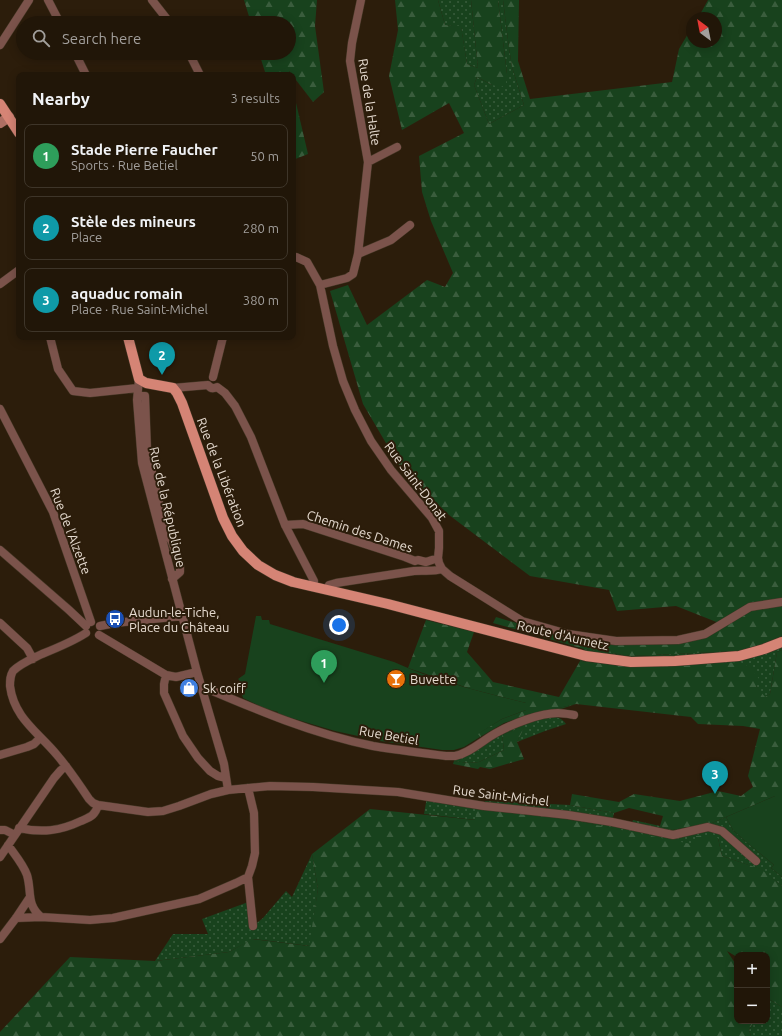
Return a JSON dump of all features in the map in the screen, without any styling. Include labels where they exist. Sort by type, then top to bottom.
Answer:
[{"type":"main road","points":[[0,104],[16,128]]},
{"type":"main road","points":[[0,123],[9,117]]},
{"type":"main road","points":[[129,340],[140,390]]},
{"type":"main road","points":[[140,390],[146,384],[173,388]]},
{"type":"main road","name":"Rue de la Libération","points":[[173,388],[182,403],[223,518],[232,536],[243,551],[258,565],[275,575],[293,582],[388,604]]},
{"type":"main road","name":"Route d'Aumetz","points":[[388,604],[586,656],[631,662],[675,661],[739,656],[782,642]]},
{"type":"street","points":[[19,16],[29,0]]},
{"type":"street","points":[[48,0],[56,16]]},
{"type":"street","points":[[152,0],[165,16]]},
{"type":"street","name":"Rue de la Halte","points":[[320,285],[347,278],[353,274],[358,254],[368,162],[350,62],[352,43],[361,0]]},
{"type":"street","points":[[0,45],[16,20]]},
{"type":"street","points":[[78,60],[84,72]]},
{"type":"street","points":[[192,60],[198,72]]},
{"type":"street","name":"Rue de la Halte","points":[[368,162],[397,147]]},
{"type":"street","points":[[358,254],[391,240],[410,225]]},
{"type":"street","points":[[296,257],[307,262],[320,285]]},
{"type":"street","points":[[0,284],[16,272]]},
{"type":"street","name":"Rue Saint-Donat","points":[[320,285],[333,346],[343,381],[355,410],[371,441],[391,470],[432,518],[439,531],[438,558]]},
{"type":"street","points":[[51,340],[58,369],[73,391],[90,394],[140,390]]},
{"type":"street","points":[[208,385],[207,382],[209,378],[213,376],[222,340]]},
{"type":"street","points":[[213,376],[219,381],[217,387]]},
{"type":"street","points":[[173,388],[208,385],[213,388],[217,387],[225,393],[235,406],[251,437],[285,525],[314,581],[313,586]]},
{"type":"street","name":"Rue de la République","points":[[140,390],[137,400],[142,463],[197,672]]},
{"type":"street","name":"Rue de l'Alzette","points":[[0,409],[53,512],[88,627]]},
{"type":"street","name":"Chemin des Dames","points":[[285,525],[303,524],[415,561],[418,560],[426,562],[438,558]]},
{"type":"street","points":[[0,550],[88,627],[91,637],[96,637],[99,635]]},
{"type":"street","points":[[438,558],[442,570],[522,622],[568,634],[616,641],[678,640],[705,634],[750,607],[782,602]]},
{"type":"street","points":[[415,561],[413,566],[416,571]]},
{"type":"street","points":[[327,590],[329,586],[336,582],[416,571],[442,570]]},
{"type":"street","points":[[100,626],[115,622],[182,616]]},
{"type":"street","points":[[20,828],[32,831],[58,830],[91,816],[96,811],[98,805],[89,799],[56,753],[28,725],[20,714],[14,702],[11,691],[10,679],[12,672],[33,658],[77,639],[94,622],[100,626],[101,632],[99,635]]},
{"type":"street","points":[[0,623],[27,648],[33,658]]},
{"type":"street","points":[[99,635],[166,675],[176,677],[197,672],[224,764],[228,790]]},
{"type":"street","points":[[166,675],[164,693],[183,736],[198,758],[210,771],[218,776],[226,778]]},
{"type":"street","name":"Rue Betiel","points":[[201,686],[262,712],[333,736],[374,746],[446,756],[455,756],[466,752],[500,730],[545,714],[559,713],[574,715]]},
{"type":"street","points":[[0,755],[27,747],[34,744],[40,738]]},
{"type":"street","points":[[0,858],[54,778],[66,766]]},
{"type":"street","name":"Rue Saint-Michel","points":[[98,805],[148,812],[163,811],[211,794],[228,790],[270,786],[398,792],[484,806],[568,815],[612,822],[673,835],[708,827],[722,831],[756,861]]},
{"type":"street","points":[[248,788],[254,813],[255,853],[248,877],[253,926]]},
{"type":"street","points":[[0,830],[5,830],[15,835]]},
{"type":"street","points":[[8,845],[22,864],[27,877],[32,905],[41,917]]},
{"type":"street","points":[[16,918],[41,917],[90,920],[113,918],[199,899],[248,877]]},
{"type":"street","points":[[0,938],[30,897]]},
{"type":"green space","points":[[244,0],[317,0],[315,26],[324,92],[313,102],[296,80],[296,72],[265,72],[261,60],[296,60],[296,16],[249,16]]},
{"type":"green space","points":[[395,0],[438,0],[445,25],[461,26],[467,64],[478,68],[471,0],[498,0],[507,74],[506,84],[501,87],[492,85],[477,77],[474,85],[489,124],[524,105],[512,67],[503,0],[519,0],[518,61],[530,99],[672,82],[679,49],[686,37],[686,48],[722,48],[722,12],[701,12],[708,0],[782,0],[782,636],[739,651],[631,656],[584,649],[493,623],[496,617],[567,638],[679,643],[724,625],[676,606],[617,611],[609,590],[530,576],[449,515],[400,467],[363,404],[330,291],[348,285],[367,325],[427,280],[445,287],[453,273],[431,221],[422,192],[419,156],[464,133],[449,103],[402,130],[389,76],[398,30]]},
{"type":"green space","points":[[438,0],[471,0],[478,68],[467,64],[461,27],[445,25]]},
{"type":"green space","points":[[498,0],[503,0],[512,67],[524,105],[489,124],[474,85],[477,77],[492,85],[507,74]]},
{"type":"green space","points":[[296,103],[308,154],[296,159]]},
{"type":"green space","points":[[256,616],[261,616],[262,620],[269,620],[270,624],[394,662],[426,675],[526,703],[526,710],[502,719],[478,734],[480,737],[464,747],[454,750],[442,750],[380,741],[378,736],[372,735],[367,738],[335,731],[278,714],[278,712],[264,708],[243,698],[242,696],[246,688],[238,679],[245,674]]},
{"type":"green space","points":[[426,620],[474,632],[467,652],[493,682],[559,697],[580,661],[631,667],[740,662],[750,667],[760,680],[756,686],[765,697],[770,694],[777,652],[782,650],[782,796],[775,796],[712,823],[672,830],[660,826],[663,816],[629,808],[614,813],[570,805],[572,794],[619,802],[634,794],[680,801],[718,791],[741,796],[753,787],[748,776],[760,729],[743,726],[698,724],[691,717],[576,704],[528,715],[504,723],[480,737],[477,734],[502,719],[526,710],[526,703],[471,689],[408,668]]},
{"type":"green space","points":[[782,636],[782,650],[777,652],[770,694],[764,698],[756,686],[674,666],[631,667],[580,661],[584,649],[631,656],[739,651]]},
{"type":"green space","points":[[576,704],[546,714],[559,718],[566,724],[517,742],[524,727],[502,735],[504,750],[479,762],[469,763],[454,761],[455,756],[529,719],[528,715]]},
{"type":"green space","points":[[525,726],[517,742],[524,759],[490,769],[480,767],[478,769],[453,764],[454,761],[469,763],[479,762],[504,750],[502,735]]},
{"type":"green space","points":[[775,796],[782,796],[782,877],[771,868],[774,865],[733,830],[726,817]]},
{"type":"green space","points":[[427,797],[484,805],[485,801],[570,805],[614,813],[612,822],[631,826],[633,820],[672,830],[712,823],[726,817],[733,830],[774,865],[771,868],[782,877],[782,886],[760,869],[722,856],[718,838],[696,846],[556,817],[478,809],[476,820],[424,814]]},
{"type":"green space","points":[[370,809],[475,820],[477,809],[556,817],[696,845],[696,836],[708,835],[718,838],[722,856],[761,869],[782,886],[782,1007],[770,1000],[770,952],[734,952],[734,955],[727,951],[734,962],[734,1024],[752,1024],[749,1030],[751,1036],[0,1036],[0,1032],[70,957],[155,961],[229,952],[252,939],[309,946],[318,889],[312,854]]},
{"type":"green space","points":[[312,854],[318,889],[310,946],[253,939],[229,952],[155,961],[173,934],[208,934],[202,919],[251,901],[253,926],[263,918],[286,891],[292,897]]},
{"type":"green space","points":[[770,1000],[782,1007],[782,1036],[751,1036],[749,1030],[752,1024],[770,1024]]},
{"type":"place","name":"Stèle des mineurs","points":[[162,375]]},
{"type":"place","name":"Audun-le-Tiche, Place du Château","points":[[115,619]]},
{"type":"place","name":"Buvette","points":[[396,679]]},
{"type":"place","name":"Stade Pierre Faucher","points":[[324,683]]},
{"type":"place","name":"Sk coiff","points":[[189,688]]},
{"type":"place","name":"aquaduc romain","points":[[715,794]]}]
